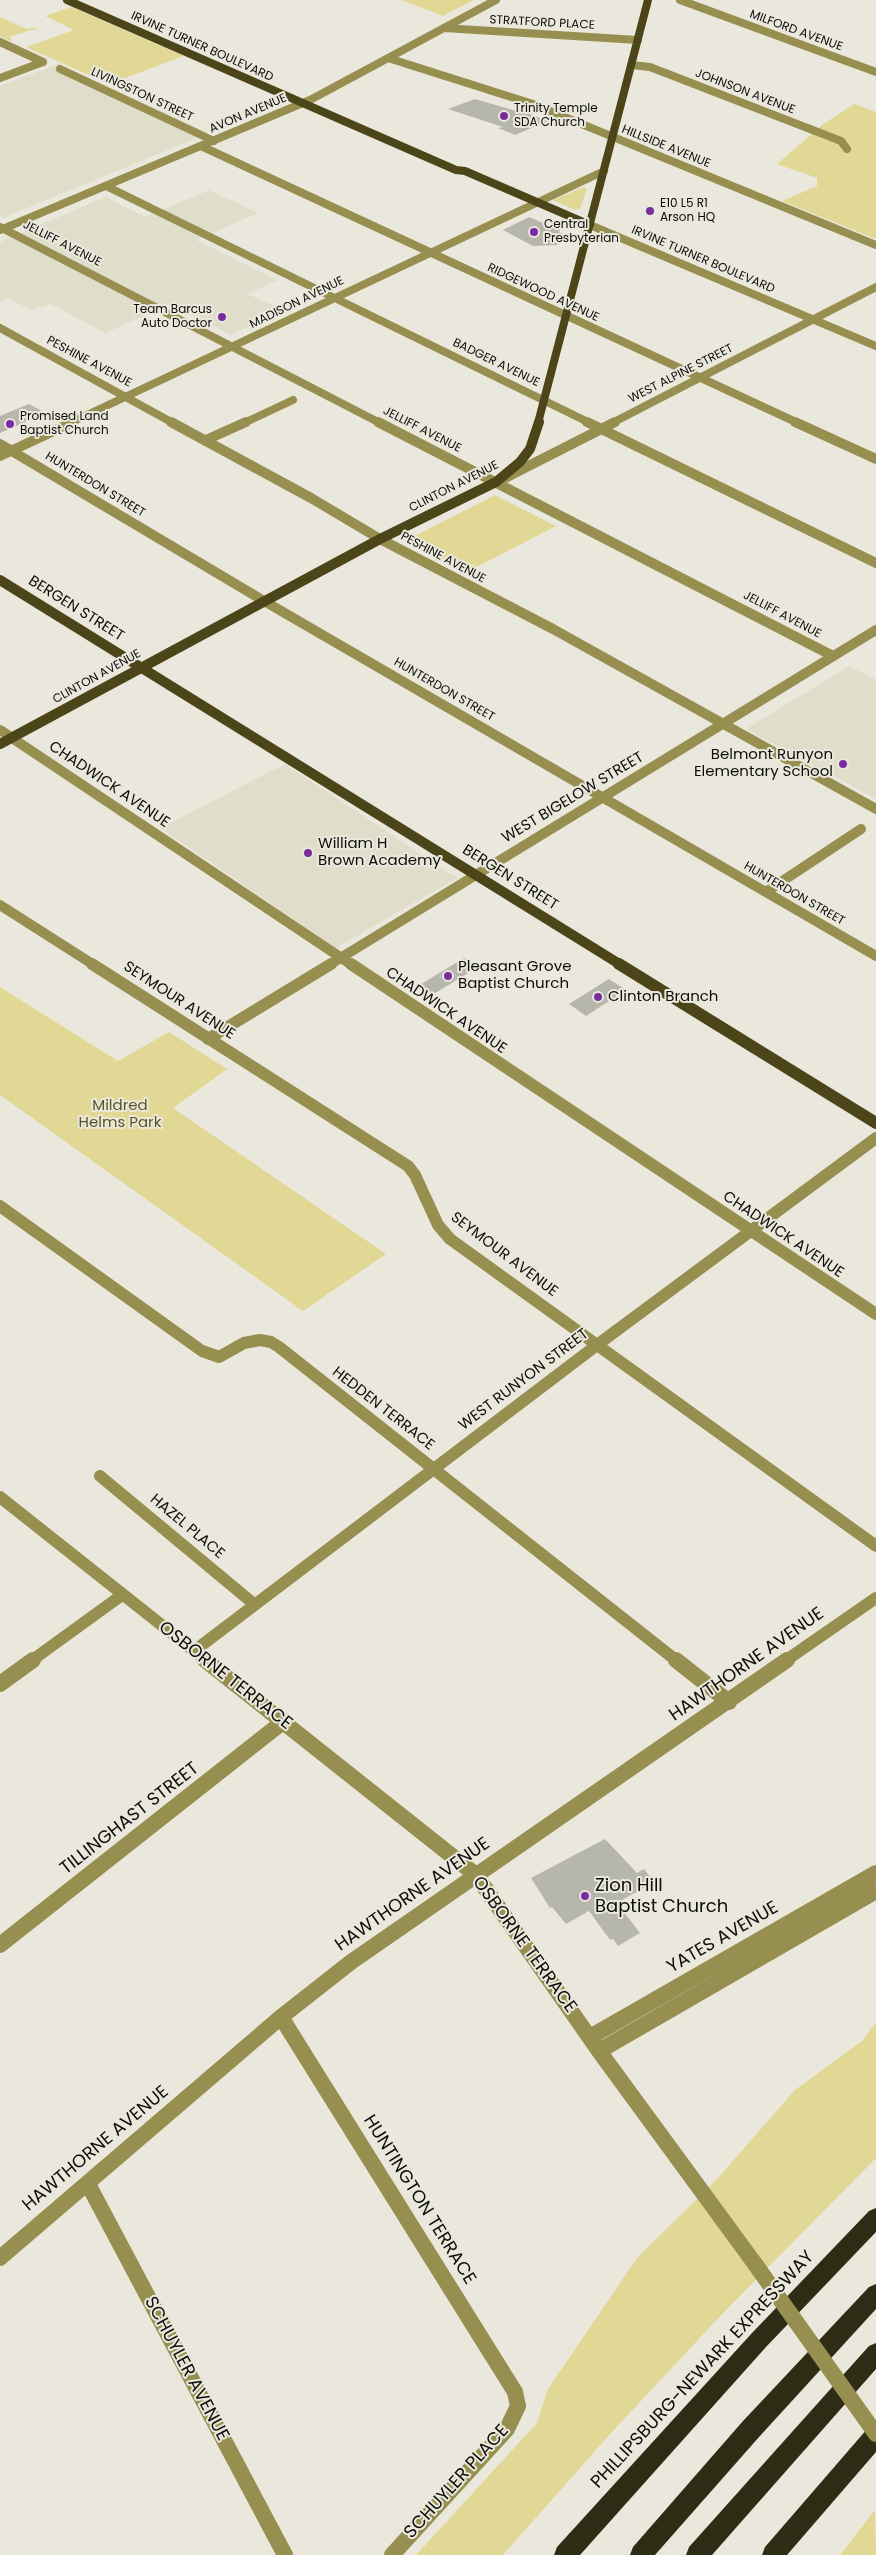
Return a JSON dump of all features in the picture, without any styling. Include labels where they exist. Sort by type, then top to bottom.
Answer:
[{"type":"highway","name":"PHILLIPSBURG-NEWARK EXPRESSWAY","points":[[565,2555],[701,2402],[876,2218]]},
{"type":"highway","points":[[641,2555],[750,2429],[876,2294]]},
{"type":"highway","points":[[698,2555],[876,2353]]},
{"type":"highway","points":[[773,2555],[876,2435]]},
{"type":"main road","name":"IRVINE TURNER BOULEVARD","points":[[67,0],[462,166],[465,171],[590,225]]},
{"type":"main road","name":"IRVINE TURNER BOULEVARD","points":[[80,0],[306,102]]},
{"type":"main road","name":"CLINTON AVENUE","points":[[0,744],[264,600],[380,539],[496,482],[510,473],[526,456],[545,401],[648,0]]},
{"type":"main road","name":"BERGEN STREET","points":[[0,580],[876,1123]]},
{"type":"street","name":"AVON AVENUE","points":[[1,229],[306,102],[496,0]]},
{"type":"street","name":"MILFORD AVENUE","points":[[680,0],[876,72]]},
{"type":"street","name":"STRATFORD PLACE","points":[[444,28],[638,40]]},
{"type":"street","points":[[0,42],[44,62],[0,78]]},
{"type":"street","name":"HILLSIDE AVENUE","points":[[388,58],[521,100],[876,245]]},
{"type":"street","name":"JOHNSON AVENUE","points":[[631,66],[650,67],[832,137],[841,141],[847,149]]},
{"type":"street","name":"LIVINGSTON STREET","points":[[60,69],[214,140]]},
{"type":"street","name":"RIDGEWOOD AVENUE","points":[[201,146],[876,459]]},
{"type":"street","name":"MADISON AVENUE","points":[[0,456],[428,252],[604,171]]},
{"type":"street","name":"BADGER AVENUE","points":[[106,186],[876,563]]},
{"type":"street","name":"IRVINE TURNER BOULEVARD","points":[[590,225],[876,346]]},
{"type":"street","name":"JELLIFF AVENUE","points":[[1,229],[233,346],[833,656]]},
{"type":"street","name":"WEST ALPINE STREET","points":[[496,482],[876,287]]},
{"type":"street","name":"PESHINE AVENUE","points":[[0,328],[206,440],[380,539],[553,629],[722,725],[876,809]]},
{"type":"street","points":[[206,440],[293,400]]},
{"type":"street","name":"HUNTERDON STREET","points":[[0,444],[876,956]]},
{"type":"street","name":"WEST BIGELOW STREET","points":[[208,1039],[876,630]]},
{"type":"street","name":"CHADWICK AVENUE","points":[[0,730],[340,959],[876,1314]]},
{"type":"street","points":[[766,892],[861,829]]},
{"type":"street","name":"SEYMOUR AVENUE","points":[[0,905],[408,1166],[415,1175],[438,1225],[450,1239],[876,1546]]},
{"type":"street","name":"WEST RUNYON STREET","points":[[194,1651],[597,1345],[752,1232],[876,1138]]},
{"type":"street","name":"HEDDEN TERRACE","points":[[0,1206],[210,1355],[219,1357],[228,1354],[252,1340],[270,1342],[729,1702]]},
{"type":"street","name":"HAZEL PLACE","points":[[100,1476],[254,1604]]},
{"type":"street","name":"OSBORNE TERRACE","points":[[0,1497],[476,1875],[599,2051],[755,2264],[876,2435]]},
{"type":"street","points":[[0,1684],[122,1594]]},
{"type":"street","name":"HAWTHORNE AVENUE","points":[[0,2258],[282,2017],[351,1962],[729,1702],[876,1598]]},
{"type":"street","name":"TILLINGHAST STREET","points":[[0,1946],[284,1721]]},
{"type":"street","name":"YATES AVENUE","points":[[590,2037],[876,1873]]},
{"type":"street","points":[[599,2051],[876,1891]]},
{"type":"street","name":"HUNTINGTON TERRACE","points":[[282,2017],[515,2392],[518,2406]]},
{"type":"street","name":"SCHUYLER AVENUE","points":[[88,2184],[285,2555]]},
{"type":"street","name":"SCHUYLER PLACE","points":[[392,2555],[508,2429],[518,2406]]},
{"type":"shaded area","points":[[59,64],[209,133],[3,218],[0,216],[0,86]]},
{"type":"shaded area","points":[[209,190],[258,213],[196,240],[278,280],[247,294],[285,310],[231,335],[171,304],[105,333],[51,304],[31,310],[8,298],[0,301],[0,242],[105,197],[146,217]]},
{"type":"shaded area","name":"Belmont Runyon Elementary School","points":[[849,666],[876,680],[876,799],[746,729]]},
{"type":"shaded area","name":"William H Brown Academy","points":[[285,764],[457,878],[336,948],[160,828]]},
{"type":"green space","points":[[402,0],[474,0],[443,16]]},
{"type":"green space","points":[[71,7],[184,56],[109,84],[26,47],[74,30],[45,16]]},
{"type":"green space","points":[[0,17],[27,29],[33,27],[39,30],[31,30],[9,37],[12,40],[10,41],[0,36]]},
{"type":"green space","points":[[854,104],[876,112],[876,239],[782,201],[817,186],[817,178],[777,164],[822,125]]},
{"type":"green space","points":[[584,187],[587,189],[580,209],[575,210],[553,200]]},
{"type":"green space","points":[[495,495],[556,526],[467,572],[407,540]]},
{"type":"green space","name":"Mildred Helms Park","points":[[0,987],[118,1061],[169,1032],[227,1069],[173,1108],[386,1254],[303,1311],[0,1095]]},
{"type":"green space","points":[[876,2022],[876,2158],[726,2310],[610,2434],[503,2555],[416,2555],[537,2423],[548,2389],[637,2258],[718,2178],[795,2090],[862,2041]]},
{"type":"green space","points":[[875,2510],[876,2555],[840,2555]]},
{"type":"building","name":"Trinity Temple SDA Church","points":[[475,99],[513,110],[516,109],[548,121],[515,135],[498,128],[503,127],[448,109]]},
{"type":"building","name":"Central Presbyterian","points":[[529,217],[560,230],[559,232],[572,238],[556,245],[533,246],[503,230]]},
{"type":"building","name":"Promised Land Baptist Church","points":[[29,404],[45,413],[0,433],[0,416]]},
{"type":"building","name":"Pleasant Grove Baptist Church","points":[[464,958],[478,967],[432,995],[418,986]]},
{"type":"building","name":"Clinton Branch","points":[[609,979],[626,990],[586,1016],[569,1004]]},
{"type":"building","name":"Zion Hill Baptist Church","points":[[605,1839],[637,1873],[644,1869],[654,1882],[617,1903],[640,1933],[618,1946],[613,1939],[610,1940],[589,1911],[566,1924],[552,1907],[550,1908],[531,1878]]},
{"type":"place","name":"Trinity Temple SDA Church","points":[[504,116]]},
{"type":"place","name":"E10 L5 R1 Arson HQ","points":[[650,211]]},
{"type":"place","name":"Central Presbyterian","points":[[534,232]]},
{"type":"place","name":"Team Barcus Auto Doctor","points":[[222,317]]},
{"type":"place","name":"Promised Land Baptist Church","points":[[10,424]]},
{"type":"place","name":"Belmont Runyon Elementary School","points":[[843,764]]},
{"type":"place","name":"William H Brown Academy","points":[[308,853]]},
{"type":"place","name":"Pleasant Grove Baptist Church","points":[[448,976]]},
{"type":"place","name":"Clinton Branch","points":[[598,997]]},
{"type":"place","name":"Zion Hill Baptist Church","points":[[585,1896]]}]
